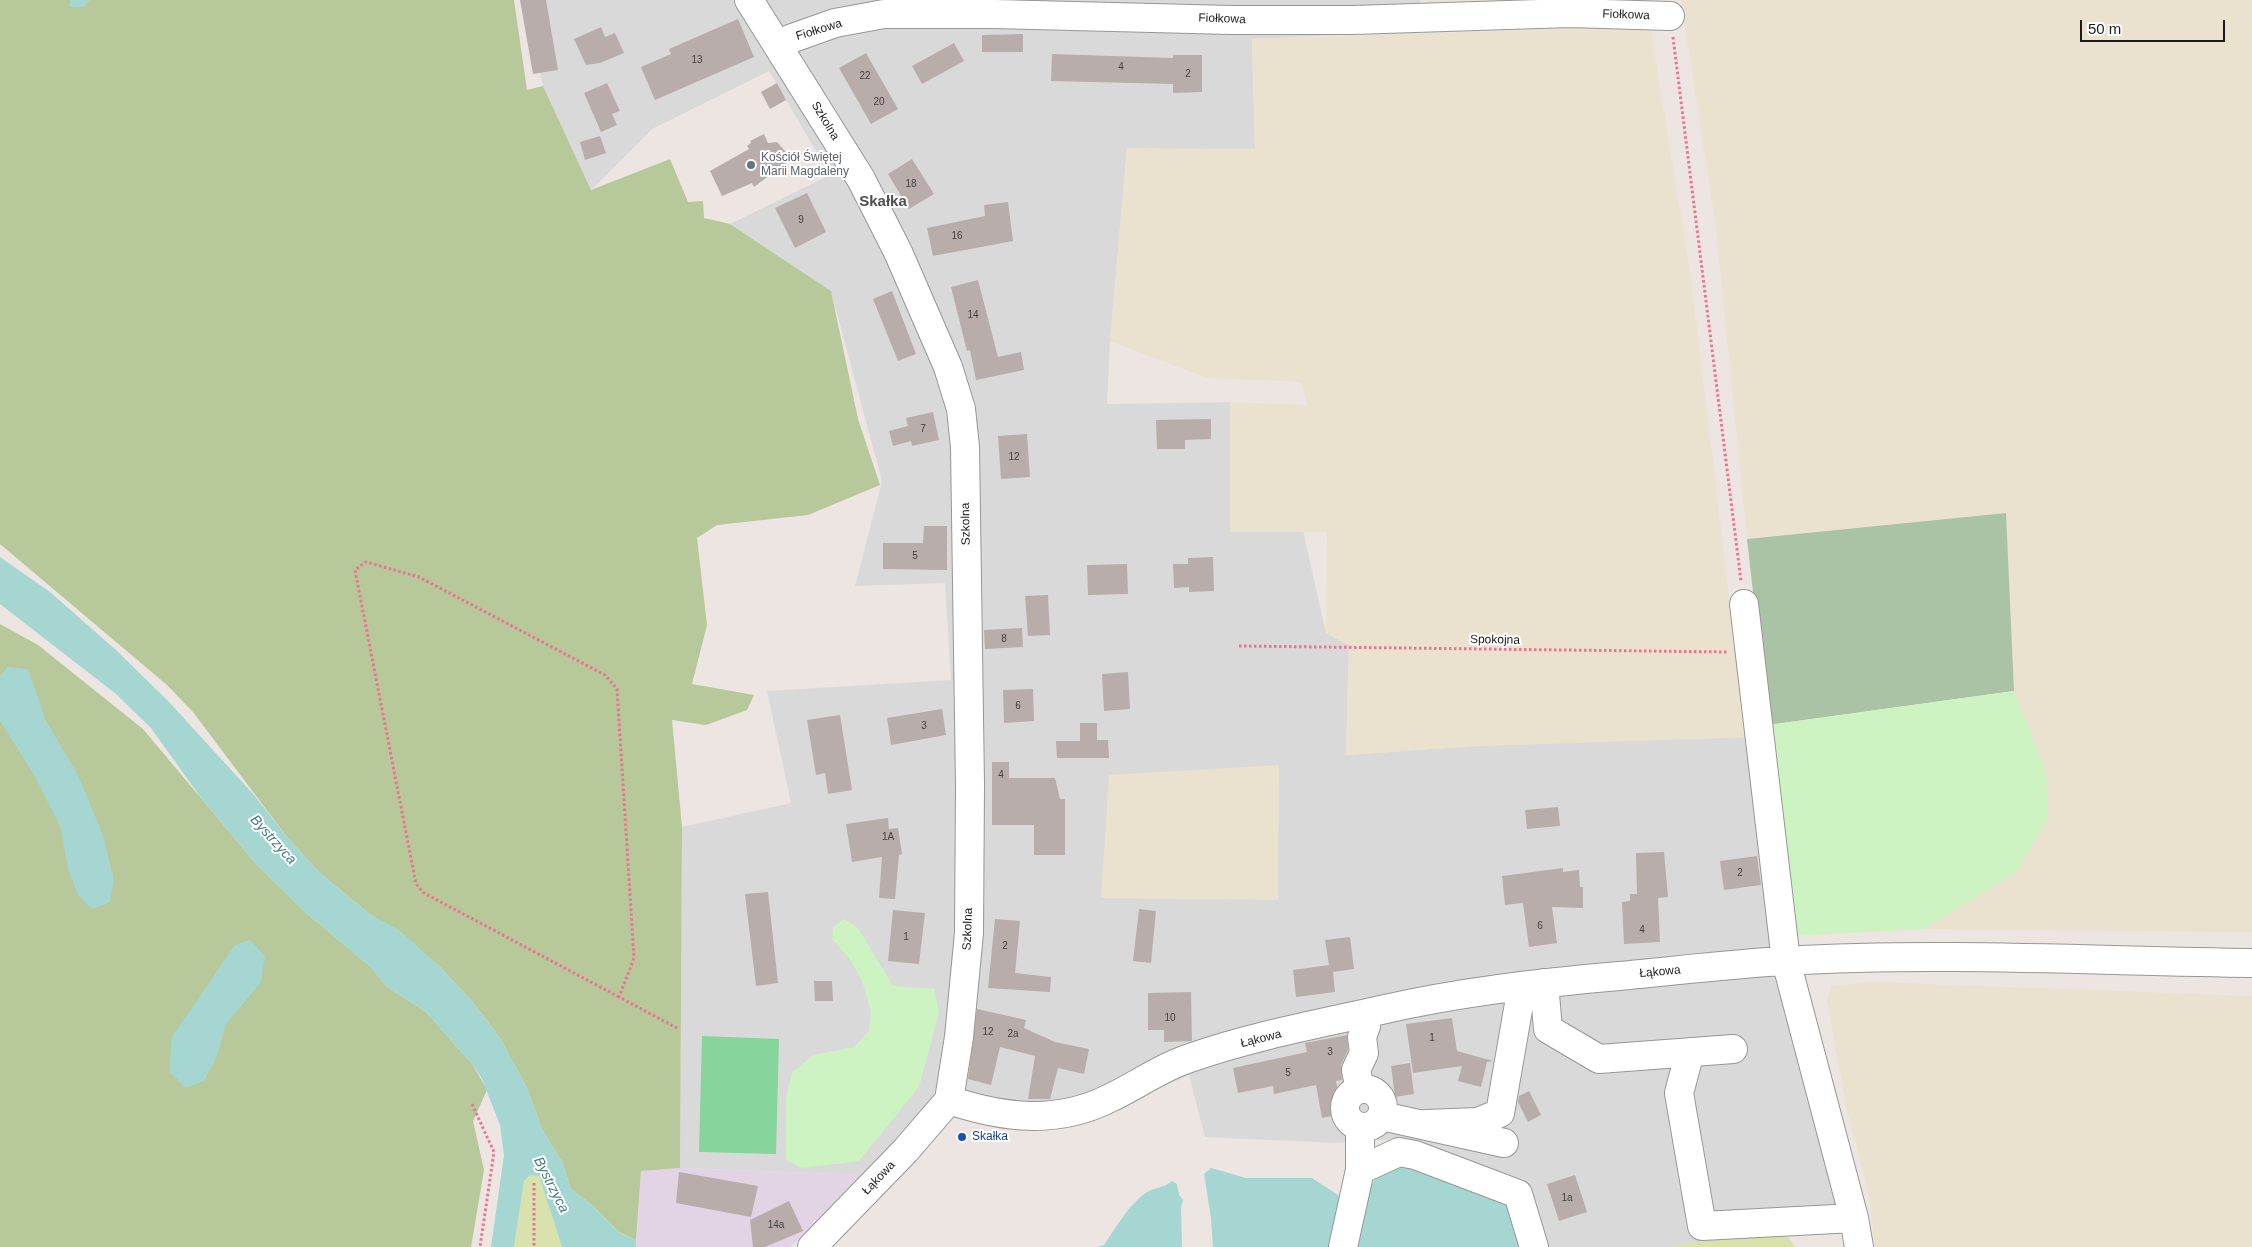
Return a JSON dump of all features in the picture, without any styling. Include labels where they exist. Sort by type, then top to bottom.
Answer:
[{"type":"street","name":"Szkolna","points":[[749,0],[860,179],[898,252],[932,328],[961,409],[964,448],[968,594],[969,933],[959,1037],[948,1100]]},
{"type":"street","name":"Fiołkowa","points":[[779,46],[790,39],[836,23],[884,14],[994,14],[1231,20],[1354,20],[1570,13],[1670,16]]},
{"type":"street","points":[[1744,604],[1786,961],[1854,1218],[1859,1247]]},
{"type":"street","name":"Łąkowa","points":[[812,1247],[906,1150],[948,1100],[997,1114],[1033,1118],[1066,1114],[1109,1099],[1186,1059],[1274,1035],[1445,996],[1544,983],[1786,961],[1937,958],[2252,963]]},
{"type":"street","points":[[1544,983],[1548,1028],[1599,1059],[1732,1049]]},
{"type":"street","points":[[1371,1122],[1426,1124],[1478,1122],[1500,1112],[1519,1004],[1518,987]]},
{"type":"street","points":[[1343,1247],[1371,1122],[1383,1105],[1379,1095],[1370,1089],[1360,1089],[1356,1070],[1364,1053],[1362,1038],[1366,1026],[1362,1015]]},
{"type":"street","points":[[1690,1052],[1679,1094],[1702,1226],[1854,1218]]},
{"type":"street","points":[[1426,1124],[1504,1143]]},
{"type":"street","points":[[1360,1170],[1399,1152],[1415,1155],[1518,1194],[1534,1247]]},
{"type":"path","points":[[1670,16],[1744,604]]},
{"type":"path","points":[[619,998],[634,958],[617,690],[605,675],[419,577],[366,562],[355,570],[416,884],[424,893],[619,998],[677,1028]]},
{"type":"path","name":"Spokojna","points":[[1239,646],[1750,652]]},
{"type":"path","points":[[472,1104],[494,1152],[480,1247]]},
{"type":"path","points":[[534,1183],[534,1247]]},
{"type":"shaded area","points":[[523,0],[1420,0],[1420,9],[1379,33],[1252,39],[1255,149],[1127,149],[1110,341],[1107,404],[1230,402],[1230,531],[1303,531],[1326,633],[1349,645],[1346,755],[1474,746],[1746,737],[1845,1230],[1731,1236],[1671,1247],[1544,1247],[1523,1179],[1399,1139],[1336,1143],[1205,1137],[1189,1075],[1078,1125],[1046,1129],[1001,1127],[954,1117],[899,1180],[861,1175],[680,1168],[682,827],[791,803],[767,691],[951,680],[945,583],[855,586],[882,481],[831,291],[730,224],[830,175],[769,71],[652,129],[591,190],[543,86]]},
{"type":"shaded area","points":[[1428,0],[1648,0],[1648,4],[1428,4]]},
{"type":"shaded area","points":[[1681,0],[2252,0],[2252,932],[1924,929],[2016,872],[2046,770],[2014,691],[2006,513],[1747,539],[1716,228]]},
{"type":"shaded area","points":[[1650,26],[1690,271],[1746,737],[1474,746],[1346,755],[1349,645],[1326,633],[1327,532],[1230,532],[1230,402],[1308,405],[1301,382],[1207,378],[1110,341],[1127,148],[1255,149],[1252,39]]},
{"type":"shaded area","points":[[1279,765],[1278,900],[1101,898],[1109,775]]},
{"type":"shaded area","points":[[1875,982],[2252,996],[2252,1247],[1875,1247],[1868,1193],[1846,1106],[1827,1000],[1832,986]]},
{"type":"shaded area","points":[[680,1168],[861,1175],[791,1247],[636,1247],[641,1171]]},
{"type":"green space","points":[[0,0],[514,0],[527,90],[543,86],[591,190],[670,159],[688,202],[703,201],[704,218],[730,224],[831,291],[858,419],[880,485],[808,515],[717,525],[697,538],[707,625],[692,684],[754,695],[747,710],[706,725],[672,720],[682,827],[680,1168],[641,1171],[636,1240],[619,1232],[593,1206],[571,1189],[562,1162],[542,1129],[527,1088],[500,1038],[472,1001],[440,967],[398,930],[371,915],[321,874],[287,837],[193,712],[167,685],[0,544]]},
{"type":"green space","points":[[2006,513],[2014,691],[1768,725],[1747,539]]},
{"type":"green space","points":[[0,624],[38,645],[143,729],[257,865],[306,913],[371,967],[386,986],[426,1012],[473,1065],[487,1090],[473,1121],[484,1170],[471,1247],[0,1247]]},
{"type":"green space","points":[[2014,691],[2046,770],[2048,818],[2016,872],[1924,929],[1794,936],[1768,725]]},
{"type":"green space","points":[[844,919],[858,928],[893,986],[934,989],[939,1012],[919,1087],[859,1161],[802,1168],[786,1160],[786,1098],[792,1073],[813,1055],[854,1047],[869,1031],[871,1012],[862,980],[849,958],[832,939],[833,927]]},
{"type":"green space","points":[[702,1036],[779,1039],[776,1154],[699,1152]]},
{"type":"green space","points":[[530,1175],[539,1175],[562,1247],[514,1247],[524,1181]]},
{"type":"green space","points":[[1786,1234],[1795,1247],[1671,1247],[1731,1236]]},
{"type":"water","points":[[70,0],[90,0],[84,7],[70,7]]},
{"type":"water","name":"Bystrzyca","points":[[0,557],[50,592],[116,650],[170,703],[255,796],[287,837],[321,874],[371,915],[398,929],[440,967],[472,1001],[500,1038],[527,1088],[542,1129],[562,1162],[571,1189],[593,1206],[620,1233],[636,1240],[636,1247],[562,1247],[539,1176],[530,1175],[524,1181],[514,1247],[491,1247],[504,1155],[500,1125],[482,1079],[473,1065],[426,1012],[386,986],[370,967],[306,913],[257,865],[201,798],[151,728],[116,694],[0,604]]},
{"type":"water","points":[[7,667],[28,669],[46,721],[78,775],[103,835],[114,880],[110,902],[92,909],[78,895],[68,869],[61,828],[33,773],[0,721],[0,677]]},
{"type":"water","points":[[250,940],[265,956],[261,982],[226,1024],[217,1056],[204,1081],[186,1088],[170,1072],[171,1038],[235,945]]},
{"type":"water","points":[[1398,1161],[1509,1198],[1522,1247],[1354,1247],[1360,1235],[1359,1229],[1370,1189],[1380,1172]]},
{"type":"water","points":[[1211,1168],[1246,1178],[1312,1178],[1338,1195],[1344,1209],[1333,1247],[1213,1247],[1211,1218],[1204,1174]]},
{"type":"water","points":[[1172,1181],[1177,1184],[1179,1195],[1183,1200],[1181,1207],[1182,1247],[1097,1247],[1104,1245],[1123,1217],[1140,1197],[1150,1190]]},
{"type":"building","points":[[520,0],[546,0],[558,70],[533,74]]},
{"type":"building","points":[[738,19],[754,57],[655,100],[641,67],[671,54],[669,49]]},
{"type":"building","points":[[601,27],[605,37],[615,33],[624,53],[600,63],[586,65],[574,39]]},
{"type":"building","points":[[1023,34],[1023,52],[982,52],[982,35]]},
{"type":"building","points":[[954,43],[964,61],[922,84],[912,66]]},
{"type":"building","points":[[866,53],[898,109],[871,124],[839,68]]},
{"type":"building","points":[[1052,54],[1173,58],[1173,55],[1202,55],[1202,92],[1173,93],[1173,84],[1051,81]]},
{"type":"building","points":[[607,83],[620,111],[612,114],[617,125],[601,132],[584,93]]},
{"type":"building","points":[[777,83],[786,100],[770,109],[761,92]]},
{"type":"building","name":"Kościół Świętej Marii Magdaleny","points":[[764,134],[768,143],[777,142],[785,151],[787,162],[754,187],[752,183],[722,196],[710,171],[749,149],[747,146],[751,143],[750,141]]},
{"type":"building","points":[[600,136],[606,153],[585,160],[580,142]]},
{"type":"building","points":[[912,159],[934,194],[909,209],[888,174]]},
{"type":"building","points":[[807,193],[826,232],[795,248],[775,208]]},
{"type":"building","points":[[1008,202],[1013,241],[933,256],[927,228],[985,216],[984,205]]},
{"type":"building","points":[[978,280],[998,357],[1021,352],[1024,370],[976,380],[970,350],[967,351],[951,287]]},
{"type":"building","points":[[892,291],[916,354],[898,361],[873,299]]},
{"type":"building","points":[[933,412],[939,440],[912,446],[911,441],[893,446],[889,431],[908,426],[906,418]]},
{"type":"building","points":[[1211,419],[1211,439],[1185,440],[1185,449],[1157,449],[1156,420]]},
{"type":"building","points":[[1027,434],[1030,477],[1001,479],[998,436]]},
{"type":"building","points":[[924,526],[947,526],[947,570],[883,569],[883,543],[923,543]]},
{"type":"building","points":[[1213,557],[1214,591],[1189,592],[1189,587],[1174,588],[1173,564],[1188,564],[1188,558]]},
{"type":"building","points":[[1127,564],[1128,594],[1088,595],[1087,565]]},
{"type":"building","points":[[1048,595],[1050,635],[1028,636],[1025,596]]},
{"type":"building","points":[[1022,628],[1023,647],[985,649],[984,630]]},
{"type":"building","points":[[1128,672],[1130,709],[1104,711],[1102,674]]},
{"type":"building","points":[[1033,689],[1034,721],[1004,723],[1003,690]]},
{"type":"building","points":[[942,709],[946,735],[891,745],[887,718]]},
{"type":"building","points":[[840,715],[852,790],[828,794],[825,773],[816,775],[807,720]]},
{"type":"building","points":[[1080,723],[1097,723],[1097,740],[1108,740],[1109,758],[1057,758],[1056,741],[1080,741]]},
{"type":"building","points":[[992,762],[1009,762],[1009,778],[1055,778],[1060,799],[1065,799],[1065,855],[1034,855],[1034,825],[992,825]]},
{"type":"building","points":[[1558,807],[1560,826],[1527,829],[1525,810]]},
{"type":"building","points":[[888,818],[889,829],[898,828],[902,854],[899,855],[895,899],[879,898],[882,857],[852,862],[846,824]]},
{"type":"building","points":[[1664,852],[1668,897],[1658,898],[1660,942],[1624,944],[1622,902],[1630,901],[1630,894],[1637,894],[1636,853]]},
{"type":"building","points":[[1757,856],[1761,885],[1724,890],[1720,861]]},
{"type":"building","points":[[1563,868],[1563,872],[1579,870],[1580,887],[1583,887],[1583,908],[1552,907],[1557,943],[1529,947],[1523,903],[1505,905],[1502,876]]},
{"type":"building","points":[[768,892],[778,983],[756,986],[745,894]]},
{"type":"building","points":[[1139,909],[1156,911],[1151,963],[1133,961]]},
{"type":"building","points":[[893,910],[925,913],[919,964],[888,961]]},
{"type":"building","points":[[995,919],[1020,921],[1015,973],[1051,977],[1050,992],[988,988]]},
{"type":"building","points":[[1350,937],[1354,969],[1333,972],[1335,992],[1296,997],[1293,970],[1329,965],[1325,940]]},
{"type":"building","points":[[814,981],[832,981],[833,1001],[815,1001]]},
{"type":"building","points":[[1191,992],[1192,1041],[1164,1042],[1164,1030],[1148,1030],[1148,993]]},
{"type":"building","points":[[977,1009],[1026,1020],[1024,1028],[1055,1042],[1089,1049],[1084,1074],[1058,1068],[1050,1099],[1028,1099],[1035,1056],[1000,1047],[991,1085],[968,1079]]},
{"type":"building","points":[[1452,1018],[1457,1051],[1493,1061],[1487,1062],[1481,1087],[1458,1081],[1462,1066],[1413,1073],[1406,1024]]},
{"type":"building","points":[[1347,1035],[1348,1050],[1341,1065],[1342,1080],[1336,1081],[1342,1114],[1322,1118],[1316,1085],[1274,1094],[1273,1086],[1238,1093],[1233,1068],[1307,1052],[1305,1043]]},
{"type":"building","points":[[1410,1063],[1414,1094],[1395,1097],[1391,1066]]},
{"type":"building","points":[[1529,1091],[1541,1115],[1528,1122],[1518,1102],[1519,1096]]},
{"type":"building","points":[[679,1172],[758,1186],[751,1217],[676,1203]]},
{"type":"building","points":[[1575,1175],[1587,1212],[1559,1221],[1547,1184]]},
{"type":"building","points":[[789,1201],[803,1231],[765,1247],[753,1247],[750,1220]]},
{"type":"place","name":"Kościół Świętej Marii Magdaleny","points":[[751,165]]},
{"type":"place","name":"Skałka","points":[[962,1137]]},
{"type":"district","name":"Skałka","points":[[883,202]]}]
